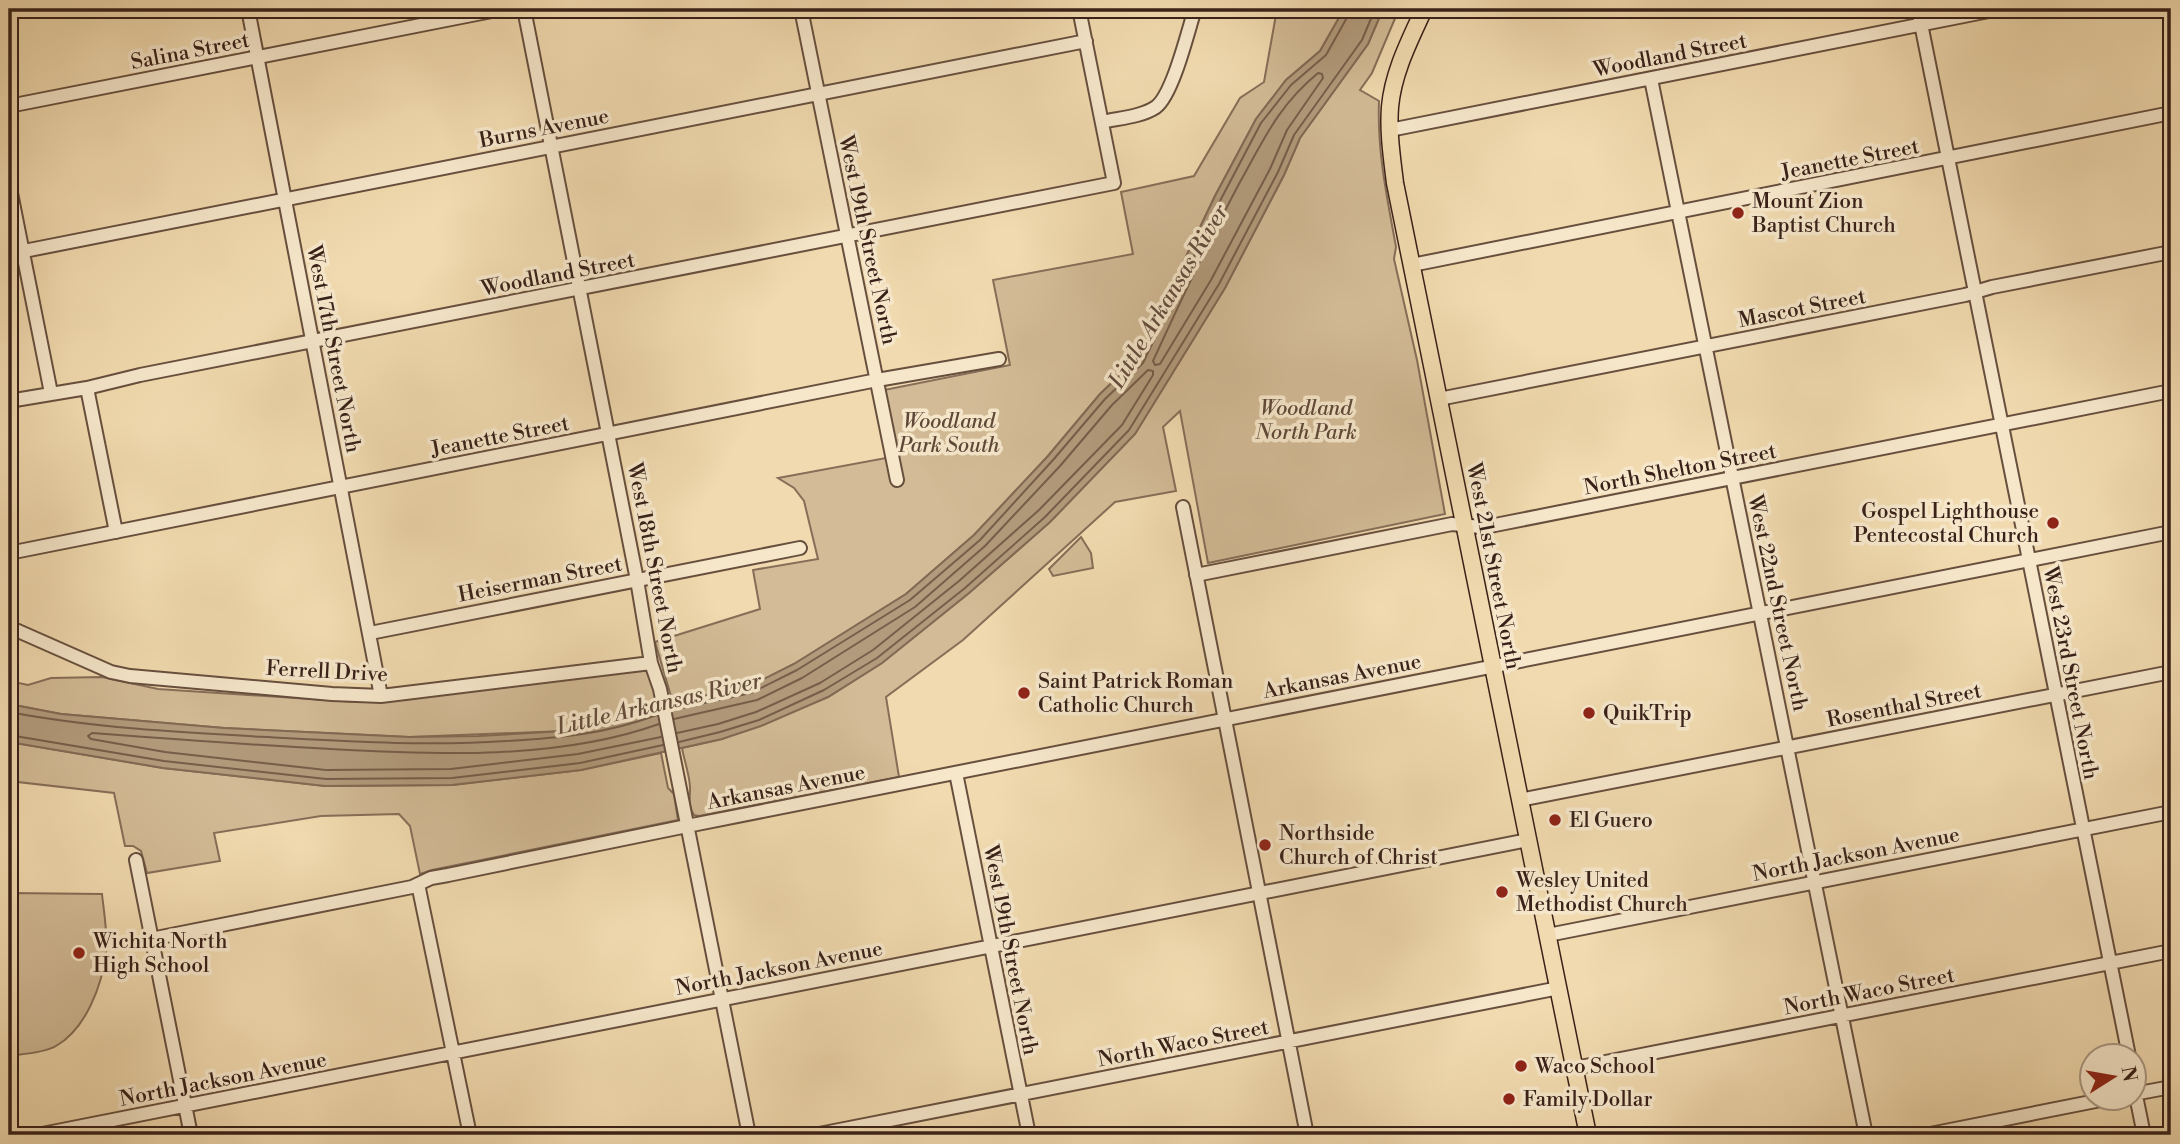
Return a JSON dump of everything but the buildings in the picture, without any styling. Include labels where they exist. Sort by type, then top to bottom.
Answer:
[{"type":"main road","name":"West 21st Street North","points":[[1424,9],[1395,77],[1390,106],[1395,183],[1575,1068],[1585,1135]]},
{"type":"street","name":"West 17th Street North","points":[[248,9],[381,696]]},
{"type":"street","name":"Salina Street","points":[[9,106],[502,9]]},
{"type":"street","name":"West 18th Street North","points":[[524,9],[651,663],[660,689],[749,1135]]},
{"type":"street","name":"West 19th Street North","points":[[801,9],[897,480]]},
{"type":"street","points":[[1079,9],[1102,122],[1141,113],[1159,105],[1175,70],[1195,9]]},
{"type":"street","name":"West 23rd Street North","points":[[1918,9],[2126,1042]]},
{"type":"street","name":"Woodland Street","points":[[1390,130],[1999,9]]},
{"type":"street","name":"Burns Avenue","points":[[9,254],[1086,41]]},
{"type":"street","name":"West 22nd Street North","points":[[1651,79],[1866,1135]]},
{"type":"street","name":"Jeanette Street","points":[[1412,265],[2171,113]]},
{"type":"street","name":"Woodland Street","points":[[9,401],[87,388],[140,375],[1114,183],[1102,122]]},
{"type":"street","points":[[9,183],[51,393]]},
{"type":"street","name":"Mascot Street","points":[[1439,399],[2171,252]]},
{"type":"street","name":"Jeanette Street","points":[[9,553],[877,380],[999,359]]},
{"type":"street","points":[[87,388],[116,532]]},
{"type":"street","name":"North Shelton Street","points":[[1196,575],[1452,524],[1480,527],[1495,525],[2171,391]]},
{"type":"street","points":[[1183,507],[1307,1135]]},
{"type":"street","name":"Arkansas Avenue","points":[[151,939],[687,826],[2171,532]]},
{"type":"street","name":"Heiserman Street","points":[[370,633],[800,548]]},
{"type":"street","name":"Ferrell Drive","points":[[9,627],[111,672],[130,676],[332,694],[381,696],[651,663]]},
{"type":"street","name":"Rosenthal Street","points":[[1520,800],[2171,672]]},
{"type":"street","name":"West 19th Street North","points":[[956,773],[1029,1135]]},
{"type":"street","name":"North Jackson Avenue","points":[[1548,935],[2171,812]]},
{"type":"street","name":"North Jackson Avenue","points":[[37,1135],[1528,840]]},
{"type":"street","points":[[136,860],[191,1135]]},
{"type":"street","points":[[418,884],[470,1135]]},
{"type":"street","name":"North Waco Street","points":[[1575,1068],[2171,951]]},
{"type":"street","name":"North Waco Street","points":[[814,1135],[1559,988]]},
{"type":"street","points":[[2148,1090],[2171,1087]]},
{"type":"street","points":[[1925,1135],[2078,1105]]},
{"type":"street","points":[[2139,1112],[2144,1135]]},
{"type":"green space","name":"Woodland Park South","points":[[1277,9],[1344,9],[1320,51],[1286,80],[1256,119],[1215,196],[1137,359],[1100,394],[1048,456],[974,535],[906,594],[794,664],[750,686],[673,703],[655,642],[760,609],[753,570],[818,559],[804,501],[794,488],[778,478],[897,456],[884,390],[1010,365],[993,280],[1133,254],[1121,192],[1194,176],[1240,98],[1264,82]]},
{"type":"green space","name":"Woodland North Park","points":[[1383,9],[1399,9],[1372,73],[1360,90],[1379,101],[1381,156],[1396,247],[1394,259],[1417,360],[1445,514],[1208,563],[1180,411],[1163,427],[1176,491],[1115,502],[963,640],[886,697],[899,777],[694,815],[690,805],[690,783],[682,748],[722,739],[828,697],[882,663],[969,593],[1050,522],[1135,434],[1225,288],[1284,175],[1300,138],[1368,44]]},
{"type":"green space","points":[[1081,537],[1091,553],[1093,568],[1053,576],[1049,569]]},
{"type":"green space","points":[[648,669],[658,707],[623,720],[565,731],[409,737],[224,728],[61,714],[9,704],[9,681],[28,685],[51,678],[102,677],[158,689],[382,702]]},
{"type":"green space","points":[[9,742],[163,768],[325,786],[452,785],[581,770],[661,753],[668,788],[674,794],[678,820],[420,874],[410,826],[399,814],[321,816],[214,833],[220,861],[147,873],[141,851],[133,846],[125,846],[114,793],[9,781]]},
{"type":"green space","points":[[9,893],[102,894],[106,953],[101,979],[91,1005],[76,1029],[56,1046],[9,1056]]},
{"type":"water","name":"Little Arkansas River","points":[[1344,9],[1383,9],[1368,44],[1300,138],[1284,175],[1225,288],[1135,434],[1050,522],[969,593],[882,663],[828,697],[761,726],[722,739],[581,770],[452,785],[325,786],[163,768],[9,742],[9,704],[61,714],[224,728],[409,737],[565,731],[623,720],[673,703],[750,686],[794,664],[906,594],[974,535],[1048,456],[1100,394],[1137,359],[1215,196],[1256,119],[1286,80],[1320,51]]},
{"type":"place","name":"Mount Zion Baptist Church","points":[[1738,213]]},
{"type":"place","name":"Gospel Lighthouse Pentecostal Church","points":[[2053,523]]},
{"type":"place","name":"Saint Patrick Roman Catholic Church","points":[[1024,693]]},
{"type":"place","name":"QuikTrip","points":[[1589,713]]},
{"type":"place","name":"El Guero","points":[[1555,820]]},
{"type":"place","name":"Northside Church of Christ","points":[[1265,845]]},
{"type":"place","name":"Wesley United Methodist Church","points":[[1502,892]]},
{"type":"place","name":"Wichita North High School","points":[[79,953]]},
{"type":"place","name":"Waco School","points":[[1521,1066]]},
{"type":"place","name":"Family Dollar","points":[[1509,1099]]}]
